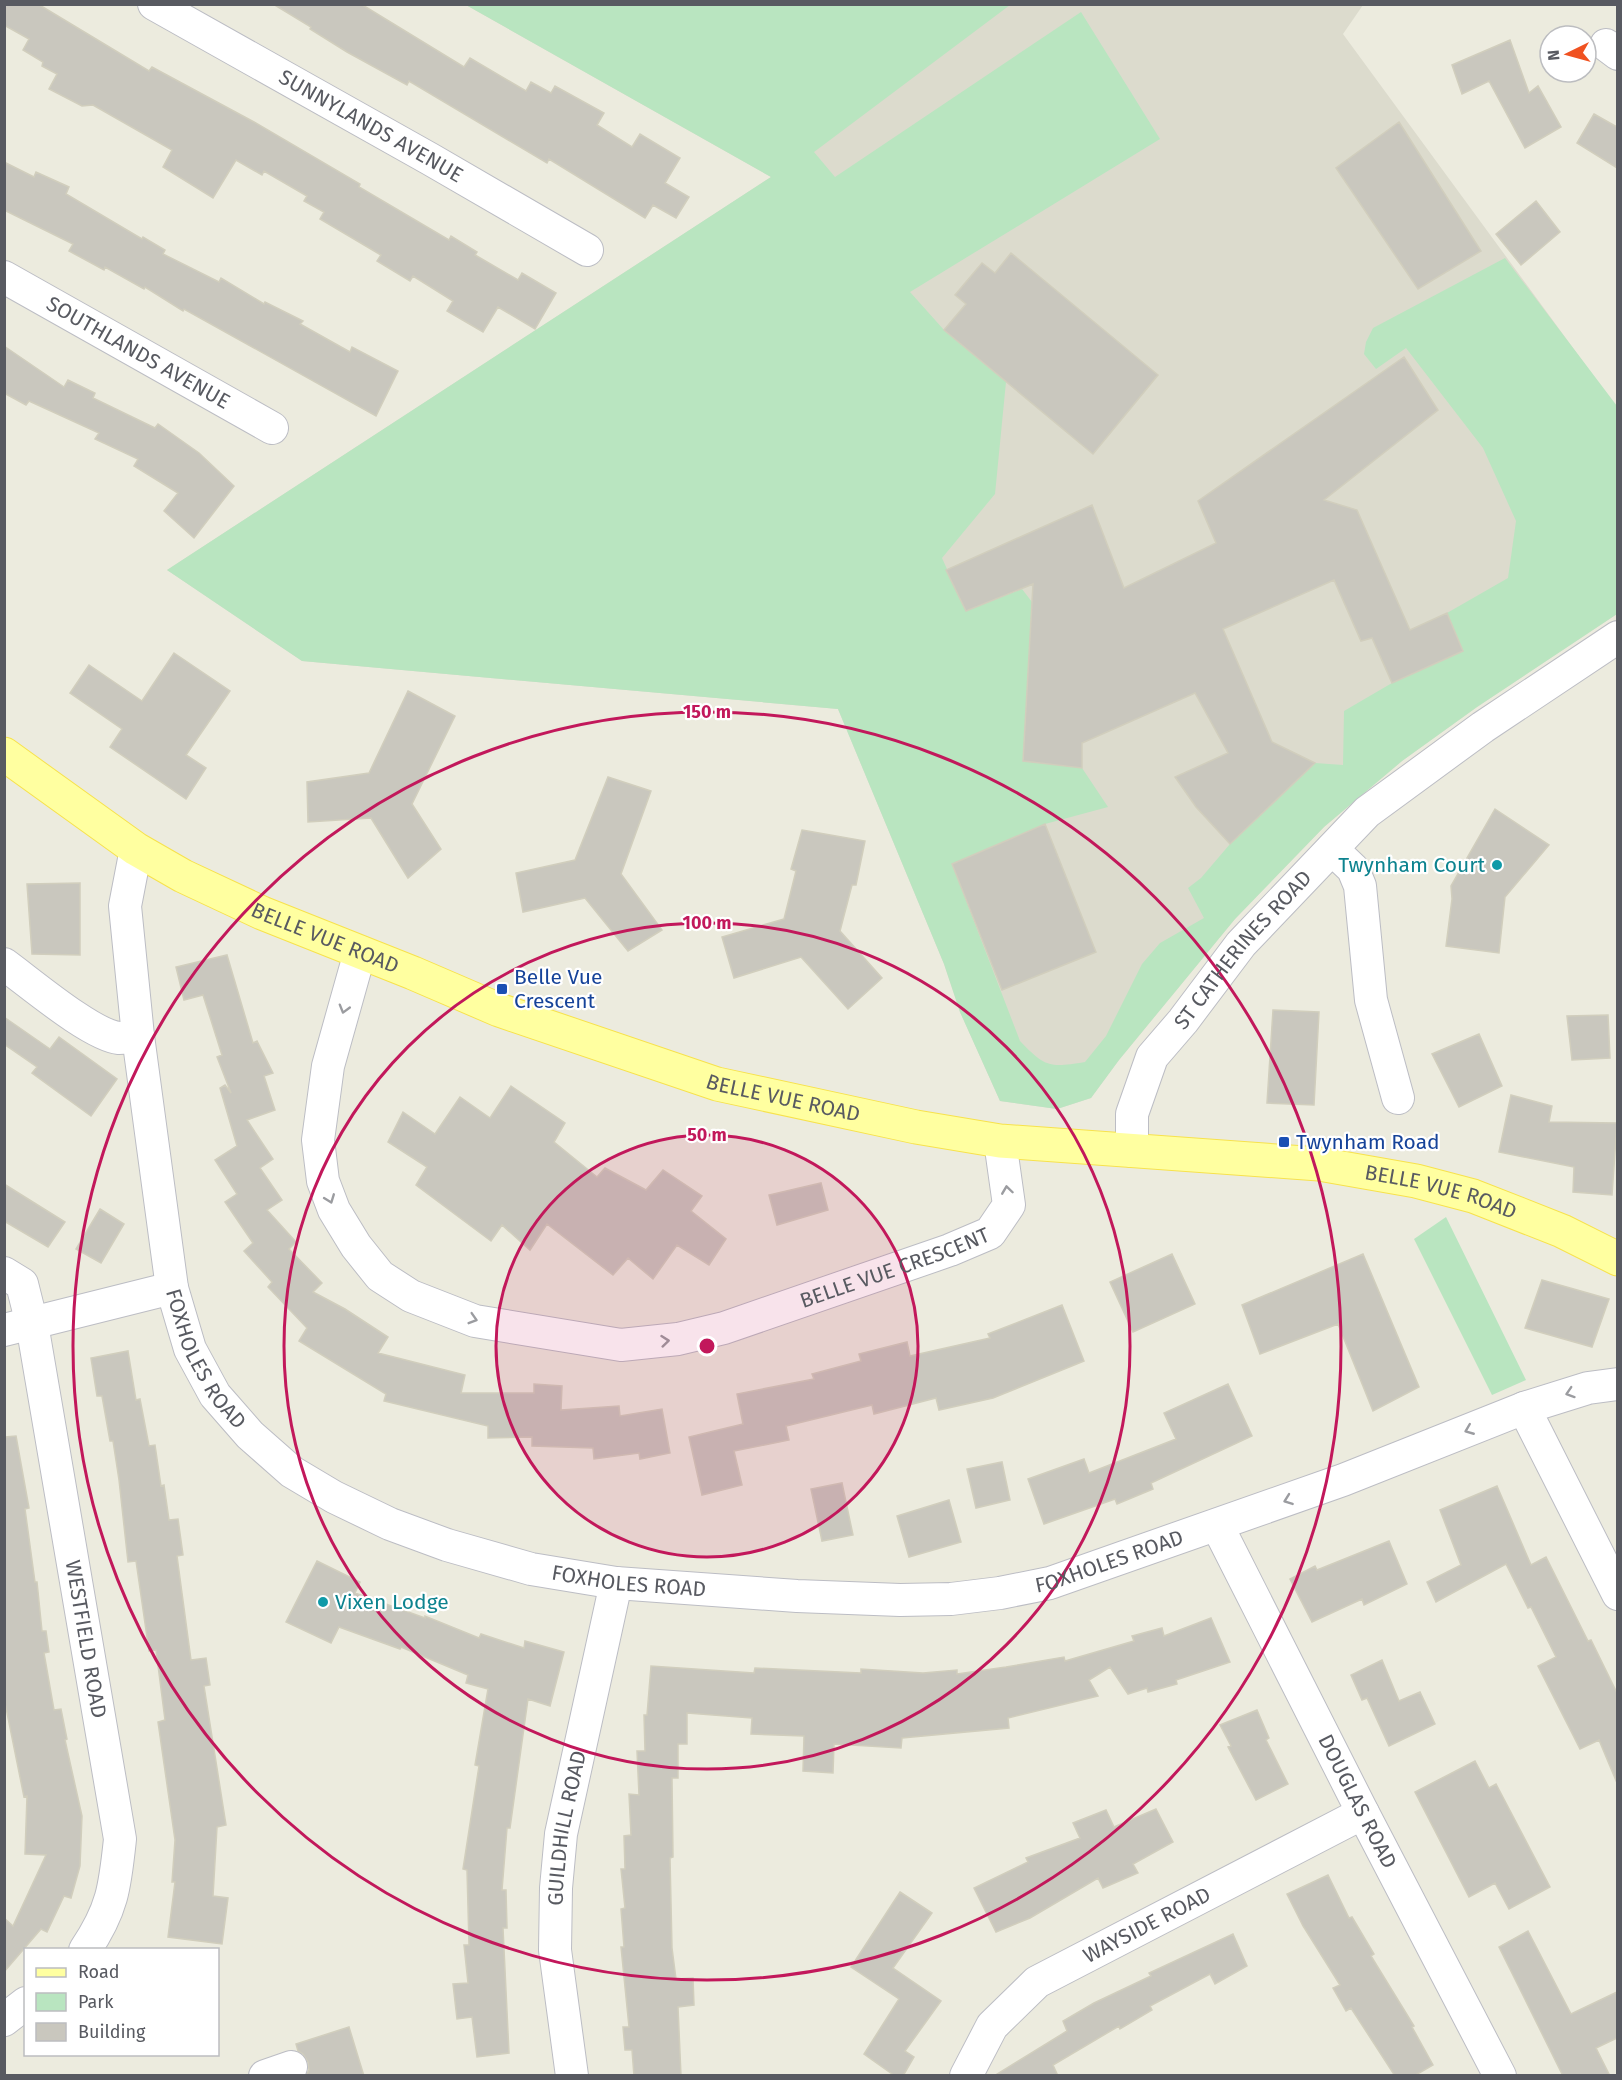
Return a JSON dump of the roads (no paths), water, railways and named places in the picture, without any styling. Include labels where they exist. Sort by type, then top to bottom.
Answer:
[{"type":"main road","name":"BELLE VUE ROAD","points":[[4,754],[136,849],[183,876],[242,904],[499,1010],[717,1084],[916,1127],[1000,1141],[1319,1164],[1416,1181],[1473,1196],[1562,1231],[1617,1259]]},
{"type":"street","name":"SUNNYLANDS AVENUE","points":[[154,4],[420,153],[586,250]]},
{"type":"street","name":"SOUTHLANDS AVENUE","points":[[4,277],[272,428]]},
{"type":"street","name":"ST CATHERINES ROAD","points":[[1132,1151],[1132,1114],[1152,1058],[1242,944],[1367,813],[1483,727],[1617,637]]},
{"type":"street","name":"FOXHOLES ROAD","points":[[136,849],[125,906],[138,1036],[172,1288],[190,1349],[215,1395],[250,1435],[292,1472],[334,1497],[390,1524],[447,1545],[531,1569],[616,1583],[797,1596],[951,1599],[1000,1593],[1050,1583],[1217,1525],[1343,1480],[1524,1408],[1588,1388],[1617,1384]]},
{"type":"street","points":[[1332,849],[1353,869],[1360,886],[1371,1000],[1398,1098]]},
{"type":"street","name":"BELLE VUE CRESCENT","points":[[360,952],[328,1066],[318,1140],[323,1181],[334,1210],[356,1246],[380,1276],[411,1296],[475,1321],[621,1345],[678,1339],[724,1328],[950,1250],[990,1233],[1008,1205],[1000,1141]]},
{"type":"street","points":[[4,964],[103,1034],[120,1038],[138,1036]]},
{"type":"street","name":"WESTFIELD ROAD","points":[[4,1273],[22,1284],[18,1327],[120,1839],[116,1878],[109,1908],[100,1929],[87,1948]]},
{"type":"street","points":[[18,1327],[172,1288]]},
{"type":"street","points":[[1524,1408],[1617,1594]]},
{"type":"street","name":"DOUGLAS ROAD","points":[[1217,1525],[1363,1814],[1500,2076]]},
{"type":"street","name":"GUILDHILL ROAD","points":[[572,2076],[555,1950],[556,1888],[560,1845],[616,1583]]},
{"type":"street","name":"WAYSIDE ROAD","points":[[966,2076],[992,2026],[1037,1982],[1363,1814]]},
{"type":"street","points":[[4,2020],[24,2005]]},
{"type":"place","name":"Twynham Court","points":[[1497,865]]},
{"type":"place","name":"Belle Vue Crescent","points":[[502,989]]},
{"type":"place","name":"Twynham Road","points":[[1284,1142]]},
{"type":"place","name":"Vixen Lodge","points":[[323,1602]]}]
